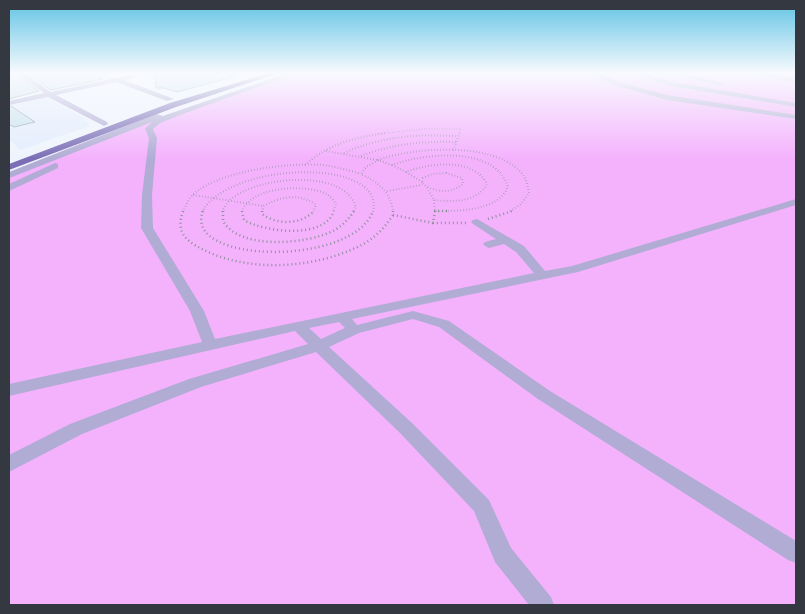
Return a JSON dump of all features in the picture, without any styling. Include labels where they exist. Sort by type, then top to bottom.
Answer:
[{"type":"main road","points":[[9,158],[165,102]]},
{"type":"main road","points":[[9,161],[171,102]]},
{"type":"main road","points":[[9,167],[184,102]]},
{"type":"main road","points":[[9,171],[185,102]]},
{"type":"street","points":[[63,102],[104,124]]},
{"type":"street","points":[[9,175],[198,102]]},
{"type":"street","points":[[9,188],[87,151],[149,129],[157,121],[210,102]]},
{"type":"street","points":[[701,102],[796,116]]},
{"type":"street","points":[[713,104],[734,102]]},
{"type":"street","points":[[774,102],[796,105]]},
{"type":"street","points":[[149,129],[153,138],[153,146],[147,195],[147,228],[197,312],[210,345]]},
{"type":"street","points":[[9,390],[342,316],[574,269],[796,202]]},
{"type":"street","points":[[479,225],[507,240],[530,259],[542,276]]},
{"type":"street","points":[[489,244],[507,240]]},
{"type":"street","points":[[9,464],[76,430],[194,383],[318,346],[354,330],[413,315],[444,324],[544,395],[796,553]]},
{"type":"street","points":[[342,316],[354,330]]},
{"type":"street","points":[[298,326],[406,428],[482,506],[503,555],[544,605]]},
{"type":"path","points":[[305,165],[311,158],[323,151],[356,139],[390,131],[430,128],[460,129],[453,150]]},
{"type":"path","points":[[344,153],[359,146],[390,139],[423,135],[458,136]]},
{"type":"path","points":[[361,156],[397,145],[426,142],[456,142]]},
{"type":"path","points":[[361,174],[366,167],[378,160],[404,152],[453,150],[493,157],[515,167],[527,179],[529,193],[518,207],[479,225],[433,223],[393,215]]},
{"type":"path","points":[[323,151],[378,160],[406,172],[422,183],[434,200],[433,223]]},
{"type":"path","points":[[392,165],[422,157],[462,158],[493,166],[507,180],[507,190],[503,196],[487,206],[466,210],[434,211]]},
{"type":"path","points":[[406,172],[426,165],[446,164],[475,171],[486,180],[485,189],[474,197],[458,201],[434,200]]},
{"type":"path","points":[[305,165],[323,166],[361,174],[376,181],[387,191],[393,203],[393,215],[382,232],[354,249],[331,257],[293,263],[237,262],[201,249],[189,242],[181,233],[180,226],[184,207],[193,195],[213,183],[238,174],[266,168],[305,165]]},
{"type":"path","points":[[284,173],[316,173],[344,178],[364,188],[374,202],[374,211],[361,228],[333,243],[294,252],[254,252],[221,243],[210,236],[203,228],[201,220],[202,211],[212,198],[226,189],[253,178],[284,173]]},
{"type":"path","points":[[387,191],[422,183],[427,175],[439,173],[452,174],[464,181],[460,187],[449,191],[427,188]]},
{"type":"path","points":[[306,180],[329,183],[346,190],[355,201],[356,207],[354,214],[348,221],[328,233],[300,240],[268,242],[241,236],[225,226],[222,212],[230,201],[238,195],[258,186],[282,181],[306,180]]},
{"type":"path","points":[[302,188],[328,195],[333,200],[336,210],[328,220],[315,226],[300,230],[276,232],[256,228],[244,220],[242,210],[247,203],[269,192],[302,188]]},
{"type":"path","points":[[193,195],[264,206],[276,199],[301,197],[314,202],[316,210],[299,220],[280,222],[266,218],[262,214],[264,206]]},
{"type":"shaded area","points":[[24,102],[54,102],[84,118],[90,126],[20,150],[9,139],[9,105]]},
{"type":"shaded area","points":[[207,102],[796,102],[796,605],[9,605],[9,175],[139,124]]},
{"type":"building","points":[[11,106],[35,122],[14,127],[9,124],[9,107]]}]
